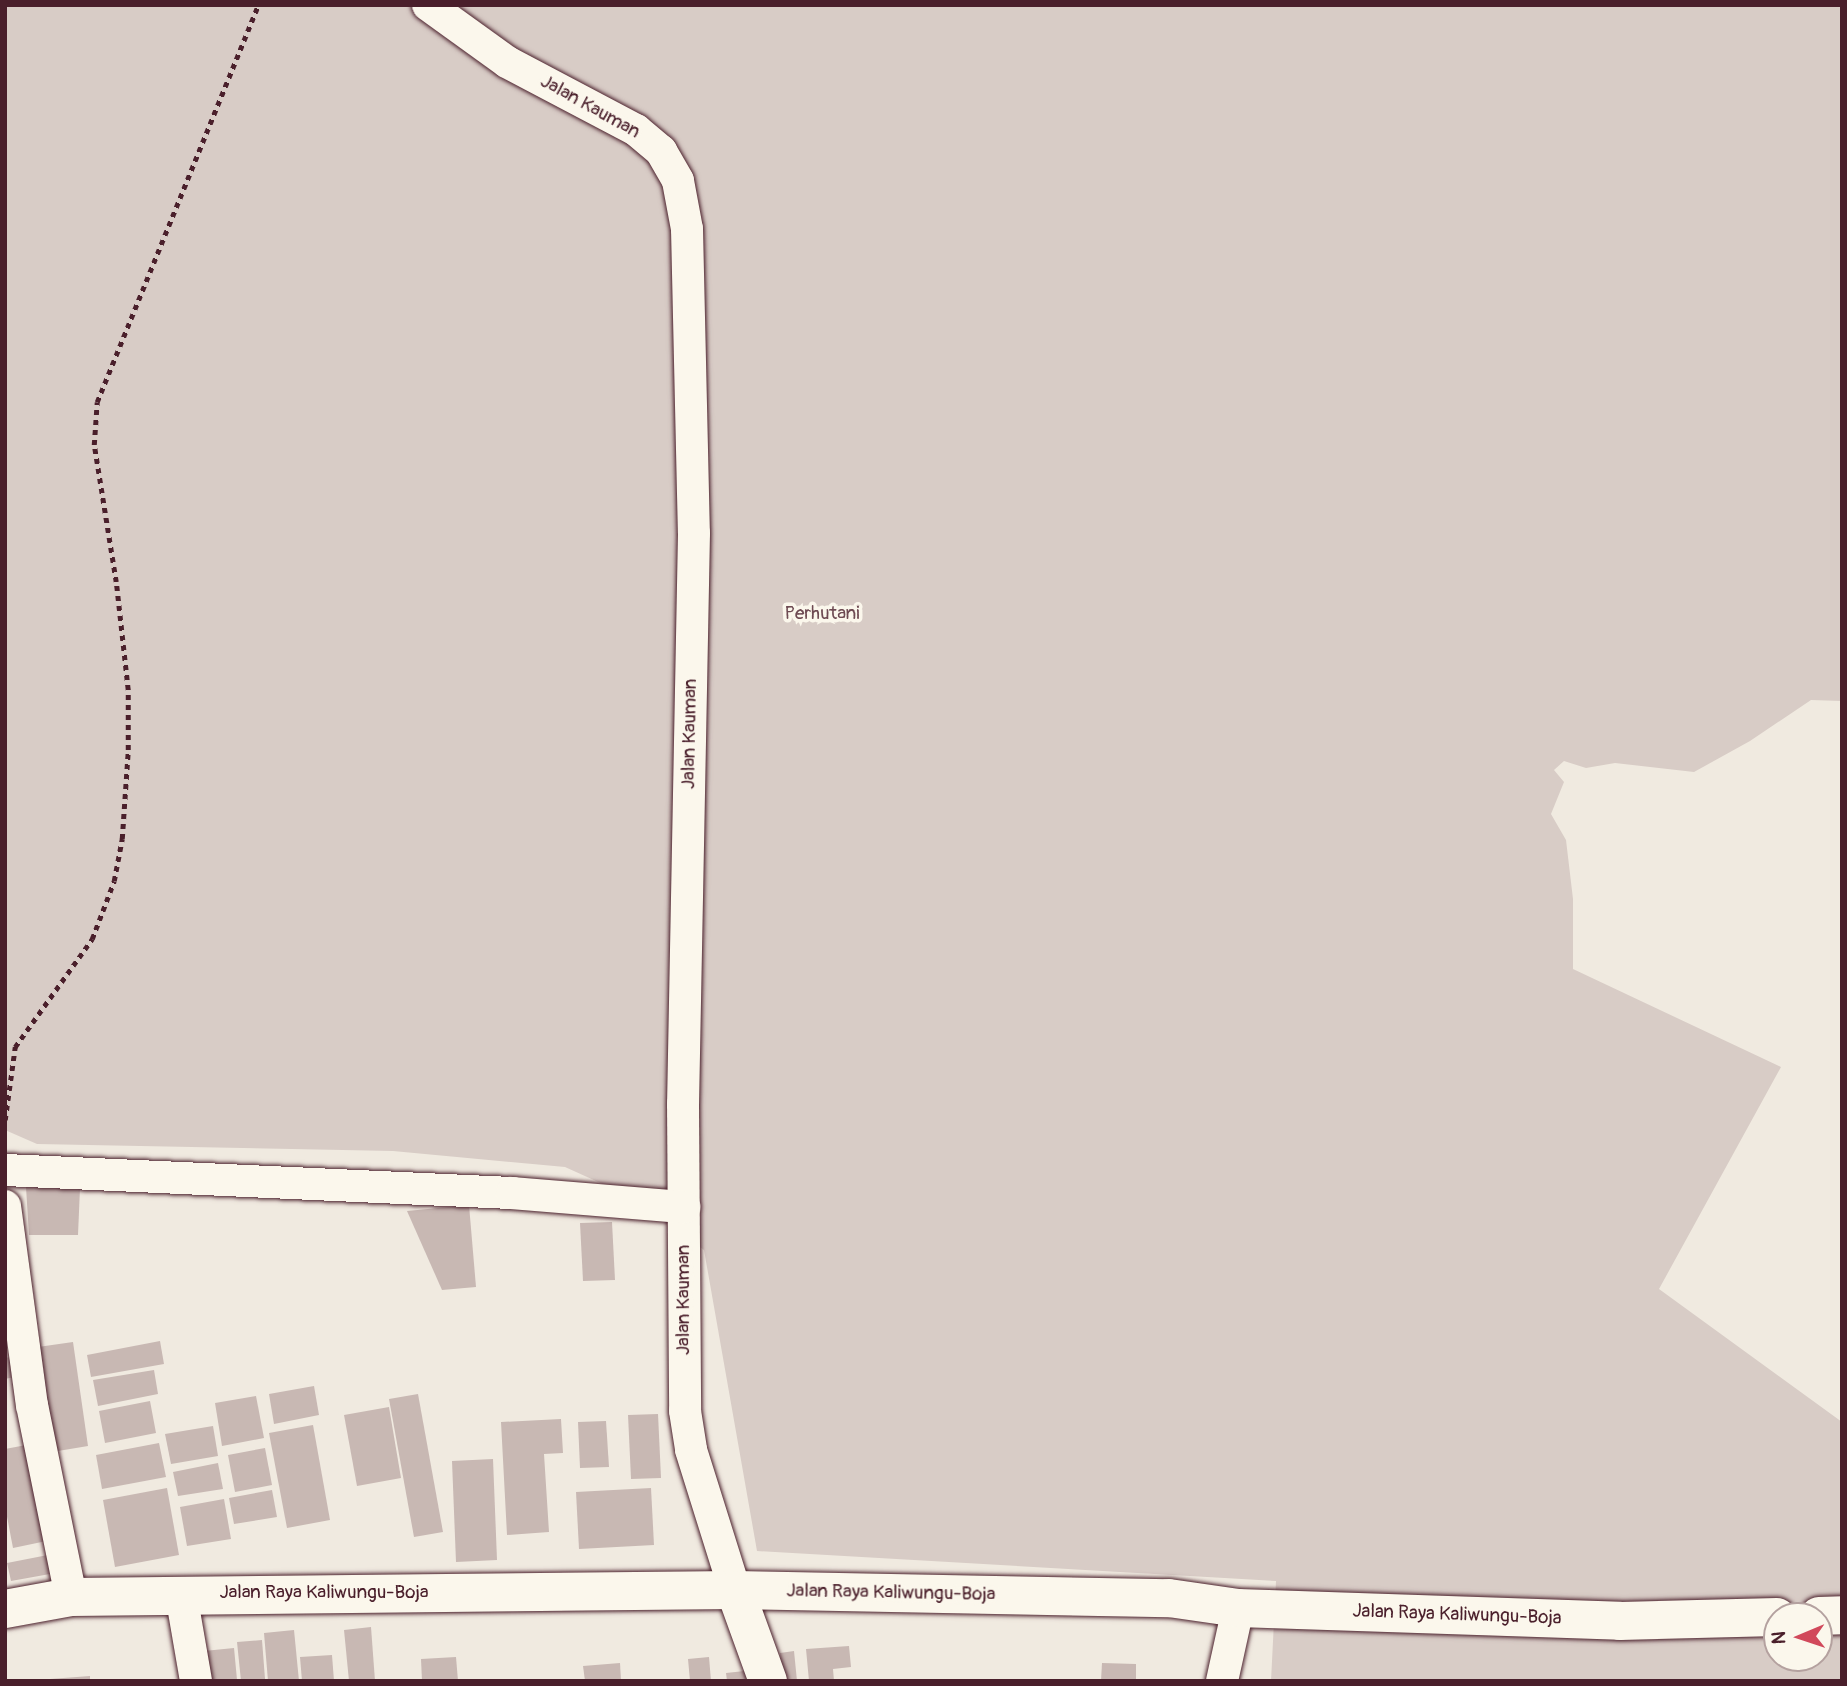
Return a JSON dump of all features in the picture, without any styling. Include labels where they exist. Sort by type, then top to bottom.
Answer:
[{"type":"main road","name":"Jalan Raya Kaliwungu-Boja","points":[[5,1609],[71,1597],[181,1594],[735,1590],[1169,1598],[1238,1608],[1620,1621],[1763,1617]]},
{"type":"main road","points":[[735,1590],[768,1681]]},
{"type":"street","name":"Jalan Kauman","points":[[428,5],[507,62],[636,130],[661,151],[678,181],[687,229],[694,533],[684,1207],[685,1411],[691,1450],[735,1590]]},
{"type":"street","points":[[5,1170],[512,1193],[684,1207]]},
{"type":"street","points":[[5,1206],[32,1405],[71,1597]]},
{"type":"street","points":[[181,1594],[196,1681]]},
{"type":"street","points":[[1222,1681],[1238,1608]]},
{"type":"path","points":[[5,1120],[15,1047],[92,939],[114,881],[122,839],[128,751],[128,690],[116,582],[94,445],[97,402],[258,5]]},
{"type":"green space","name":"Perhutani","points":[[5,5],[1842,5],[1842,701],[1811,700],[1750,741],[1694,772],[1615,763],[1586,768],[1564,761],[1554,770],[1564,782],[1551,814],[1566,840],[1573,899],[1573,969],[1781,1067],[1659,1289],[1842,1422],[1842,1681],[1271,1681],[1276,1581],[757,1551],[704,1250],[627,1195],[565,1167],[393,1151],[37,1144],[5,1130]]},
{"type":"building","points":[[26,1187],[80,1188],[78,1235],[29,1235]]},
{"type":"building","points":[[469,1205],[476,1287],[442,1290],[407,1211]]},
{"type":"building","points":[[612,1222],[615,1280],[583,1281],[580,1223]]},
{"type":"building","points":[[160,1341],[164,1364],[91,1377],[87,1355]]},
{"type":"building","points":[[73,1342],[88,1446],[52,1452],[38,1347]]},
{"type":"building","points":[[11,1357],[14,1377],[5,1379],[5,1358]]},
{"type":"building","points":[[154,1370],[158,1394],[98,1406],[93,1380]]},
{"type":"building","points":[[314,1386],[319,1415],[274,1424],[269,1394]]},
{"type":"building","points":[[418,1394],[443,1532],[414,1537],[389,1399]]},
{"type":"building","points":[[256,1396],[264,1438],[222,1446],[215,1403]]},
{"type":"building","points":[[150,1401],[156,1433],[105,1443],[99,1411]]},
{"type":"building","points":[[389,1407],[401,1478],[357,1486],[344,1415]]},
{"type":"building","points":[[658,1414],[661,1478],[631,1479],[628,1415]]},
{"type":"building","points":[[561,1419],[563,1453],[544,1454],[549,1532],[507,1535],[501,1422]]},
{"type":"building","points":[[606,1421],[609,1467],[580,1468],[578,1422]]},
{"type":"building","points":[[313,1425],[330,1520],[287,1528],[269,1433]]},
{"type":"building","points":[[213,1426],[218,1456],[171,1464],[165,1434]]},
{"type":"building","points":[[37,1443],[56,1539],[13,1548],[5,1506],[5,1449]]},
{"type":"building","points":[[159,1443],[166,1477],[102,1489],[96,1455]]},
{"type":"building","points":[[265,1448],[272,1485],[235,1492],[228,1455]]},
{"type":"building","points":[[493,1459],[497,1560],[456,1562],[452,1461]]},
{"type":"building","points":[[218,1463],[223,1489],[178,1496],[173,1472]]},
{"type":"building","points":[[167,1488],[179,1555],[115,1567],[103,1500]]},
{"type":"building","points":[[651,1488],[654,1545],[579,1549],[576,1492]]},
{"type":"building","points":[[272,1490],[277,1517],[234,1524],[229,1498]]},
{"type":"building","points":[[224,1499],[231,1539],[187,1546],[180,1507]]},
{"type":"building","points":[[58,1553],[61,1572],[11,1581],[7,1563]]},
{"type":"building","points":[[371,1627],[375,1681],[349,1681],[344,1630]]},
{"type":"building","points":[[294,1630],[299,1681],[268,1681],[264,1633]]},
{"type":"building","points":[[262,1640],[265,1679],[241,1681],[237,1642]]},
{"type":"building","points":[[849,1646],[851,1667],[833,1669],[834,1681],[809,1681],[806,1649]]},
{"type":"building","points":[[234,1648],[237,1680],[207,1681],[204,1651]]},
{"type":"building","points":[[794,1651],[797,1681],[782,1681],[780,1653]]},
{"type":"building","points":[[332,1655],[334,1681],[302,1681],[300,1657]]},
{"type":"building","points":[[456,1657],[458,1681],[422,1681],[421,1659]]},
{"type":"building","points":[[709,1657],[711,1681],[690,1681],[688,1659]]},
{"type":"building","points":[[620,1663],[621,1681],[585,1681],[583,1666]]},
{"type":"building","points":[[1102,1663],[1136,1664],[1136,1681],[1101,1681]]},
{"type":"building","points":[[754,1670],[755,1681],[727,1681],[726,1673]]},
{"type":"building","points":[[90,1676],[90,1681],[50,1681],[50,1679]]}]
